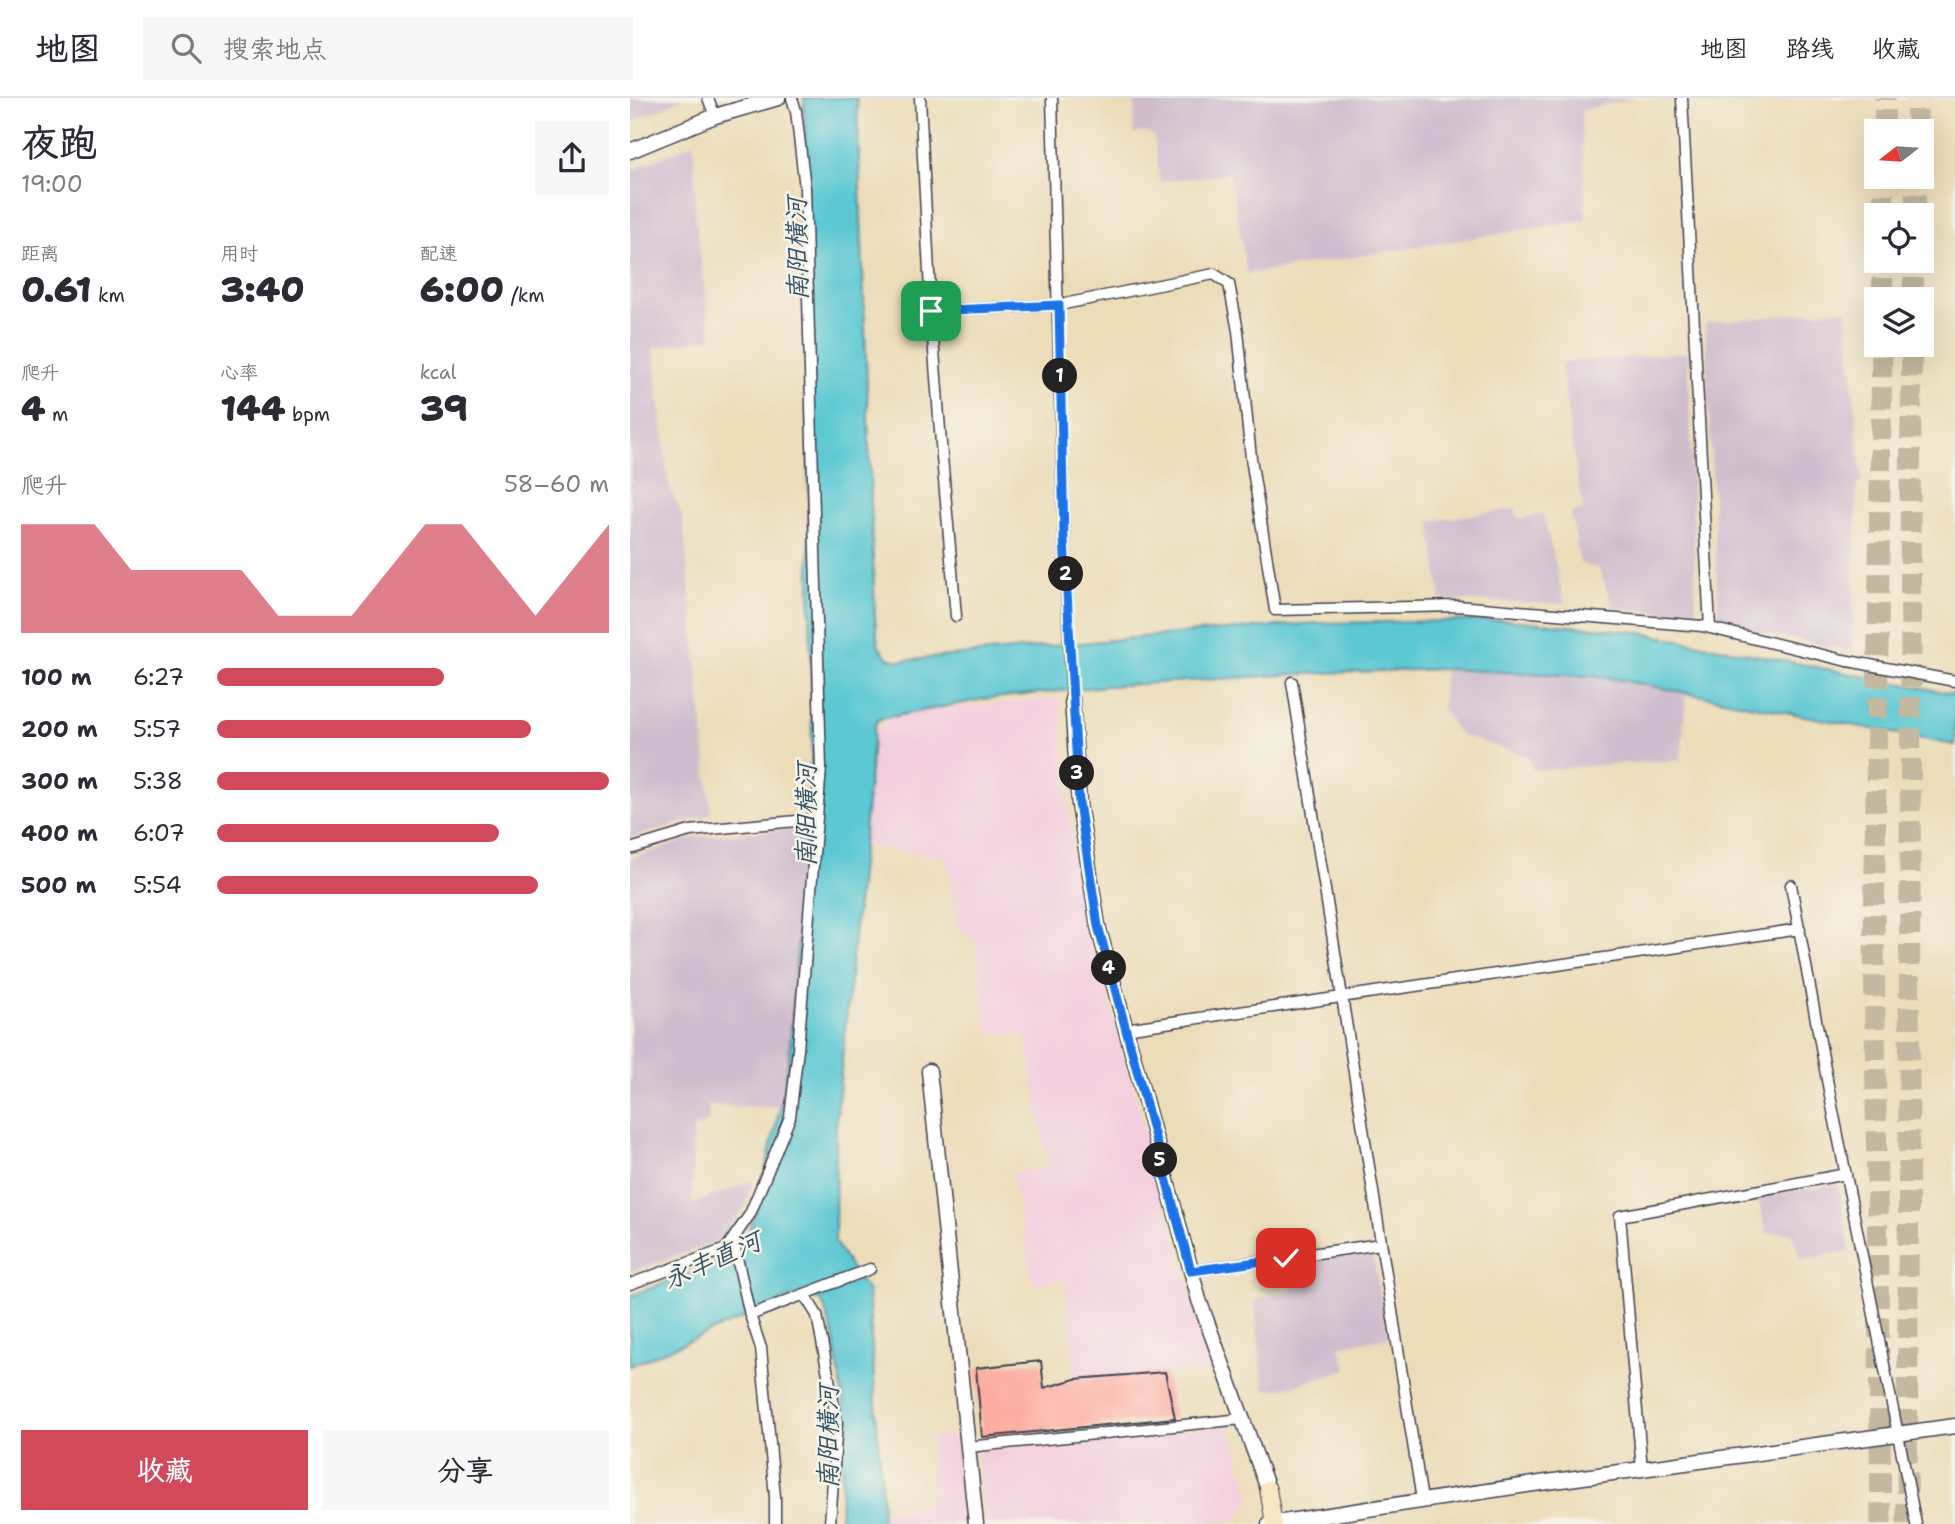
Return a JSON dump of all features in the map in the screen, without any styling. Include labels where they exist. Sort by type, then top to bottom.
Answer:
[{"type":"main road","points":[[1268,1489],[1272,1523]]},
{"type":"street","points":[[708,98],[715,117]]},
{"type":"street","points":[[630,151],[715,117],[778,98]]},
{"type":"street","points":[[630,1284],[726,1249],[751,1214],[790,1117],[799,1049],[821,768],[805,188],[796,111],[792,98]]},
{"type":"street","points":[[919,98],[931,311],[956,616]]},
{"type":"street","points":[[1052,98],[1064,539],[1079,803],[1091,885],[1098,926],[1199,1300],[1268,1489]]},
{"type":"street","points":[[1682,98],[1710,628]]},
{"type":"street","points":[[931,311],[1059,305],[1214,274],[1229,285],[1238,331],[1251,458],[1275,610],[1458,606],[1710,628],[1843,660],[1955,681]]},
{"type":"street","points":[[1292,682],[1422,1500]]},
{"type":"street","points":[[630,849],[690,831],[817,818]]},
{"type":"street","points":[[1791,885],[1916,1524]]},
{"type":"street","points":[[1125,1029],[1800,929]]},
{"type":"street","points":[[929,1071],[976,1524]]},
{"type":"street","points":[[1642,1469],[1620,1216],[1846,1174]]},
{"type":"street","points":[[733,1241],[750,1315],[761,1348],[775,1497],[775,1524]]},
{"type":"street","points":[[1191,1271],[1381,1244]]},
{"type":"street","points":[[750,1315],[870,1269]]},
{"type":"street","points":[[804,1294],[817,1315],[837,1422],[830,1524]]},
{"type":"street","points":[[968,1447],[1242,1419]]},
{"type":"street","points":[[1272,1523],[1955,1426]]},
{"type":"shaded area","points":[[630,98],[684,98],[630,123]]},
{"type":"shaded area","points":[[1135,98],[1636,98],[1581,110],[1586,220],[1247,274],[1230,173],[1160,182],[1154,136],[1146,132],[1133,134]]},
{"type":"shaded area","points":[[694,143],[695,211],[711,338],[654,348],[668,480],[683,519],[711,814],[630,838],[630,171]]},
{"type":"shaded area","points":[[1846,309],[1862,482],[1857,484],[1852,651],[1719,624],[1705,323]]},
{"type":"shaded area","points":[[1688,352],[1696,616],[1613,607],[1599,569],[1580,563],[1571,513],[1583,509],[1561,363]]},
{"type":"shaded area","points":[[1515,509],[1518,519],[1543,514],[1565,604],[1441,600],[1430,521]]},
{"type":"shaded area","points":[[1445,669],[1605,677],[1686,694],[1681,760],[1533,770],[1529,757],[1459,734],[1442,709]]},
{"type":"shaded area","points":[[1060,698],[1069,817],[1087,916],[1212,1369],[1075,1379],[1065,1279],[1033,1284],[1012,1173],[1048,1167],[1025,1035],[988,1032],[975,941],[957,928],[946,856],[863,846],[874,730],[896,715],[925,710]]},
{"type":"shaded area","points":[[807,828],[790,1047],[780,1107],[709,1105],[709,1122],[693,1128],[692,1204],[753,1181],[745,1206],[720,1241],[630,1272],[630,859],[696,837]]},
{"type":"shaded area","points":[[1838,1184],[1850,1251],[1801,1260],[1792,1233],[1766,1233],[1758,1197]]},
{"type":"shaded area","points":[[1371,1251],[1389,1337],[1339,1346],[1347,1369],[1290,1387],[1264,1390],[1254,1300],[1292,1291],[1289,1263]]},
{"type":"shaded area","points":[[1229,1426],[1251,1498],[1236,1520],[1198,1524],[985,1524],[977,1451]]},
{"type":"shaded area","points":[[957,1434],[964,1524],[881,1524],[882,1512],[929,1508],[931,1437]]},
{"type":"water","points":[[804,98],[857,98],[875,616],[878,645],[888,658],[899,661],[1173,634],[1318,623],[1508,620],[1637,632],[1955,694],[1955,745],[1605,677],[1445,669],[1298,674],[1107,686],[984,699],[880,719],[876,722],[836,1123],[835,1242],[868,1291],[882,1495],[881,1524],[840,1524],[844,1405],[833,1334],[822,1301],[799,1294],[630,1366],[630,1296],[728,1259],[745,1243],[756,1210],[785,1086],[812,751]]},
{"type":"building","points":[[1041,1361],[1044,1388],[1075,1379],[1165,1372],[1175,1418],[982,1437],[976,1368]]},
{"type":"tunnel","points":[[1884,119],[1885,98]]},
{"type":"tunnel","points":[[1917,98],[1917,119]]},
{"type":"tunnel","points":[[1883,203],[1884,189]]},
{"type":"tunnel","points":[[1915,203],[1916,189]]},
{"type":"tunnel","points":[[1882,287],[1883,273]]},
{"type":"tunnel","points":[[1913,287],[1914,273]]},
{"type":"tunnel","points":[[1881,1524],[1874,937],[1882,357]]},
{"type":"tunnel","points":[[1907,1524],[1912,357]]},
{"type":"route","points":[[931,311],[1059,305],[1064,539],[1079,803],[1098,926],[1191,1271],[1286,1258]]},
{"type":"water label","name":"南阳横河","points":[[797,249]]},
{"type":"water label","name":"南阳横河","points":[[806,815]]},
{"type":"water label","name":"永丰直河","points":[[712,1260]]},
{"type":"water label","name":"南阳横河","points":[[828,1437]]}]
